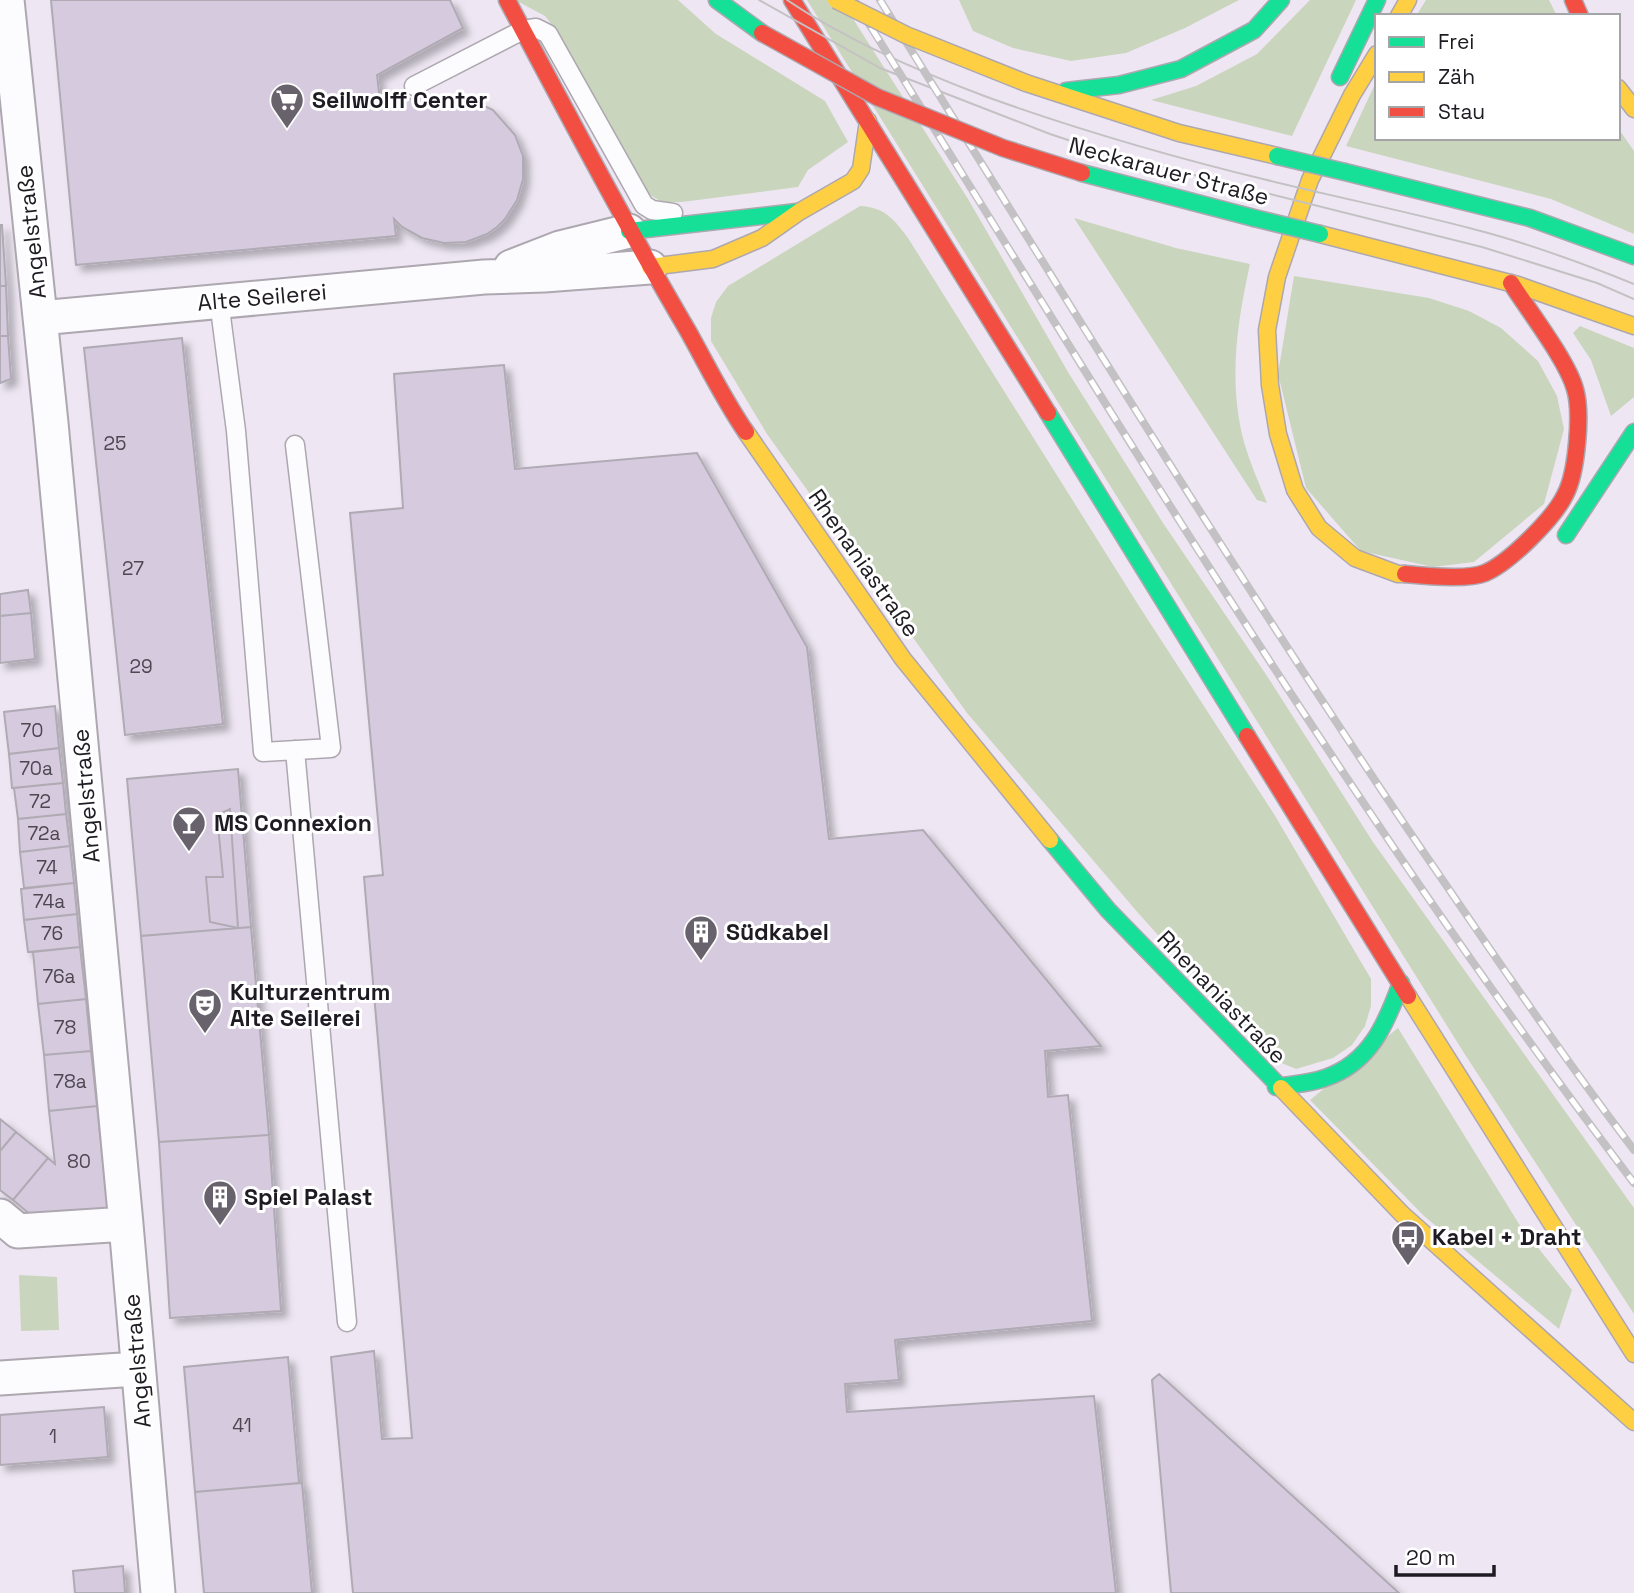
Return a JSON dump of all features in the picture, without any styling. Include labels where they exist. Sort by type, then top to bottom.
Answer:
[{"type":"street","name":"Angelstraße","points":[[7,0],[126,1224],[158,1593]]},
{"type":"street","name":"Rhenaniastraße","points":[[507,0],[629,231],[726,403],[903,659],[1108,910],[1276,1087],[1402,1214],[1619,1402],[1634,1422]]},
{"type":"street","name":"Neckarauer Straße","points":[[717,0],[762,33],[877,97],[1003,148],[1082,173],[1511,283],[1634,326]]},
{"type":"street","points":[[792,0],[1501,1148],[1634,1354]]},
{"type":"street","name":"Neckarauer Straße","points":[[836,0],[872,20],[942,51],[1050,93],[1179,133],[1530,218],[1634,256]]},
{"type":"street","points":[[1050,93],[1119,85],[1181,69],[1254,30],[1281,0]]},
{"type":"street","points":[[1331,94],[1377,0]]},
{"type":"street","points":[[1375,57],[1352,96],[1310,180],[1277,277],[1267,330],[1270,385],[1278,434],[1295,489],[1319,528],[1355,558],[1398,574],[1445,577],[1485,573],[1531,540],[1566,494],[1579,436],[1575,388],[1563,364],[1511,283]]},
{"type":"street","points":[[1620,91],[1634,110]]},
{"type":"street","points":[[868,121],[861,169],[853,181],[871,187]]},
{"type":"street","points":[[1290,177],[1308,142]]},
{"type":"street","name":"Alte Seilerei","points":[[40,318],[484,277],[650,267],[713,259],[762,239],[799,212],[853,181]]},
{"type":"street","points":[[894,194],[916,201]]},
{"type":"street","points":[[1269,242],[1281,203]]},
{"type":"street","name":"Alte Seilerei","points":[[484,277],[560,248],[629,231],[799,212]]},
{"type":"street","points":[[1251,334],[1255,307]]},
{"type":"street","points":[[1554,547],[1564,538],[1634,432]]},
{"type":"street","name":"Rhenaniastraße","points":[[1276,1087],[1326,1078],[1362,1060],[1383,1032],[1401,983]]},
{"type":"street","points":[[6,1230],[126,1224]]},
{"type":"street","points":[[0,1378],[137,1369]]},
{"type":"lane","points":[[414,86],[523,30],[536,28],[548,34],[643,205],[661,212],[711,221]]},
{"type":"lane","points":[[219,301],[236,431],[263,752],[331,748],[295,445]]},
{"type":"lane","points":[[295,750],[347,1322]]},
{"type":"green space","points":[[515,0],[678,0],[716,34],[825,101],[848,142],[808,170],[798,187],[682,202],[662,202],[648,194],[560,35],[545,16]]},
{"type":"green space","points":[[807,0],[841,0],[968,199],[1068,372],[1163,523],[1269,679],[1373,842],[1634,1208],[1634,1314],[1464,1053]]},
{"type":"green space","points":[[959,0],[1239,0],[1185,28],[1126,53],[1071,61],[1013,48],[973,31]]},
{"type":"green space","points":[[1310,0],[1356,0],[1292,136],[1151,100],[1196,86],[1257,54]]},
{"type":"green space","points":[[1426,0],[1549,0],[1556,14],[1417,14]]},
{"type":"green space","points":[[1375,84],[1375,140],[1620,140],[1620,131],[1634,151],[1634,234],[1551,199],[1346,146]]},
{"type":"green space","points":[[860,206],[888,215],[908,238],[1139,606],[1274,814],[1371,979],[1371,1006],[1365,1026],[1352,1045],[1333,1058],[1296,1069],[1272,1059],[1139,914],[967,713],[767,434],[711,341],[711,318],[716,302],[728,286]]},
{"type":"green space","points":[[1074,218],[1176,248],[1250,264],[1238,330],[1236,397],[1244,442],[1267,503],[1257,500]]},
{"type":"green space","points":[[1294,276],[1429,298],[1469,311],[1501,328],[1538,361],[1557,396],[1564,429],[1544,504],[1474,562],[1433,567],[1361,551],[1306,488],[1278,374]]},
{"type":"green space","points":[[1580,326],[1634,348],[1634,397],[1611,416],[1591,360],[1573,333]]},
{"type":"green space","points":[[1398,1028],[1519,1224],[1572,1290],[1559,1329],[1424,1216],[1310,1100]]},
{"type":"green space","points":[[19,1275],[57,1277],[59,1330],[21,1331]]},
{"type":"building","name":"Seilwolff Center","points":[[51,0],[450,0],[463,28],[377,75],[380,101],[450,96],[472,100],[493,110],[515,135],[523,156],[523,179],[517,200],[497,227],[466,242],[444,243],[422,238],[402,227],[394,219],[396,236],[76,265]]},
{"type":"building","points":[[2,225],[6,286],[0,286]]},
{"type":"building","points":[[0,286],[6,286],[8,336],[0,336]]},
{"type":"building","points":[[0,336],[8,336],[11,379],[0,383]]},
{"type":"building","points":[[182,338],[223,724],[125,735],[84,348]]},
{"type":"building","name":"Südkabel","points":[[504,365],[515,469],[697,453],[807,647],[829,839],[923,830],[1101,1046],[1045,1051],[1048,1097],[1068,1095],[1092,1321],[895,1340],[899,1380],[845,1384],[847,1412],[1094,1396],[1116,1593],[353,1593],[331,1357],[374,1351],[382,1439],[412,1438],[364,877],[383,875],[350,513],[403,508],[394,374]]},
{"type":"building","points":[[28,590],[31,613],[0,616],[0,594]]},
{"type":"building","points":[[31,613],[35,659],[0,663],[0,616]]},
{"type":"building","points":[[55,706],[59,748],[9,754],[4,712]]},
{"type":"building","points":[[59,748],[63,783],[12,788],[9,754]]},
{"type":"building","name":"MS Connexion","points":[[238,769],[251,927],[141,936],[127,779]]},
{"type":"building","points":[[63,783],[66,814],[18,819],[14,788]]},
{"type":"building","points":[[230,809],[238,928],[210,922],[206,877],[223,877],[217,815]]},
{"type":"building","points":[[66,814],[70,846],[20,852],[18,819]]},
{"type":"building","points":[[70,846],[74,883],[24,888],[20,852]]},
{"type":"building","points":[[74,883],[77,914],[24,920],[21,889]]},
{"type":"building","points":[[77,914],[80,947],[28,952],[24,920]]},
{"type":"building","name":"Kulturzentrum Alte Seilerei","points":[[251,927],[269,1135],[159,1142],[141,936]]},
{"type":"building","points":[[80,947],[86,999],[38,1004],[33,952]]},
{"type":"building","points":[[86,999],[91,1051],[44,1055],[38,1004]]},
{"type":"building","points":[[91,1051],[97,1106],[49,1111],[44,1055]]},
{"type":"building","points":[[97,1106],[108,1210],[32,1216],[13,1200],[48,1158],[55,1164],[49,1111]]},
{"type":"building","points":[[0,1119],[16,1132],[0,1151]]},
{"type":"building","points":[[16,1132],[48,1158],[13,1200],[0,1190],[0,1151]]},
{"type":"building","name":"Spiel Palast","points":[[269,1135],[281,1311],[170,1318],[159,1142]]},
{"type":"building","points":[[288,1357],[299,1483],[195,1492],[184,1367]]},
{"type":"building","points":[[1159,1374],[1399,1593],[1171,1593],[1152,1380]]},
{"type":"building","points":[[104,1407],[108,1457],[0,1465],[0,1415]]},
{"type":"building","points":[[302,1483],[312,1593],[204,1593],[195,1492]]},
{"type":"building","points":[[123,1566],[125,1593],[75,1593],[73,1571]]},
{"type":"tram line","points":[[759,0],[880,68],[1050,134],[1101,151],[1482,247],[1597,283],[1634,299]]},
{"type":"tram line","points":[[787,0],[834,29],[884,54],[1022,109],[1196,162],[1494,235],[1555,254],[1634,284]]},
{"type":"railway","points":[[854,0],[1135,451],[1327,749],[1529,1041],[1634,1183]]},
{"type":"railway","points":[[880,0],[1140,417],[1339,726],[1518,990],[1634,1150]]},
{"type":"traffic: fast","points":[[717,0],[762,33]]},
{"type":"traffic: fast","points":[[1066,91],[1119,85],[1181,69],[1254,30],[1281,0]]},
{"type":"traffic: fast","points":[[1340,77],[1377,0]]},
{"type":"traffic: fast","points":[[1277,156],[1345,172]]},
{"type":"traffic: fast","points":[[1345,172],[1530,218],[1634,256]]},
{"type":"traffic: fast","points":[[1082,173],[1254,218]]},
{"type":"traffic: fast","points":[[629,231],[797,212]]},
{"type":"traffic: fast","points":[[1254,218],[1320,234]]},
{"type":"traffic: fast","points":[[1048,413],[1247,736]]},
{"type":"traffic: fast","points":[[1566,535],[1634,432]]},
{"type":"traffic: fast","points":[[1050,840],[1108,910],[1281,1088]]},
{"type":"traffic: fast","points":[[1276,1087],[1319,1080],[1354,1063],[1382,1027],[1401,983]]},
{"type":"traffic: slow","points":[[836,0],[906,35],[1026,83]]},
{"type":"traffic: slow","points":[[1400,14],[1408,0]]},
{"type":"traffic: slow","points":[[1375,57],[1352,95],[1310,180],[1277,277],[1267,330],[1270,385],[1278,434],[1295,490],[1319,528],[1355,558],[1398,574],[1405,574]]},
{"type":"traffic: slow","points":[[1026,83],[1179,133],[1277,156]]},
{"type":"traffic: slow","points":[[1620,91],[1634,109]]},
{"type":"traffic: slow","points":[[650,267],[713,259],[762,238],[799,212],[853,181],[861,169],[868,121]]},
{"type":"traffic: slow","points":[[1320,234],[1518,285],[1634,326]]},
{"type":"traffic: slow","points":[[746,432],[903,659],[1050,840]]},
{"type":"traffic: slow","points":[[1408,996],[1634,1354]]},
{"type":"traffic: slow","points":[[1281,1088],[1402,1214],[1634,1422]]},
{"type":"traffic: jam","points":[[507,0],[618,208],[746,432]]},
{"type":"traffic: jam","points":[[792,0],[1048,413]]},
{"type":"traffic: jam","points":[[1573,0],[1579,14]]},
{"type":"traffic: jam","points":[[762,33],[877,97],[1003,148],[1082,173]]},
{"type":"traffic: jam","points":[[1405,574],[1468,576],[1495,568],[1541,527],[1559,505],[1569,485],[1578,427],[1575,389],[1556,350],[1511,283]]},
{"type":"traffic: jam","points":[[1247,736],[1408,996]]},
{"type":"place","name":"Seilwolff Center","points":[[287,130]]},
{"type":"place","name":"MS Connexion","points":[[189,853]]},
{"type":"place","name":"Südkabel","points":[[701,962]]},
{"type":"place","name":"Kulturzentrum Alte Seilerei","points":[[205,1035]]},
{"type":"place","name":"Spiel Palast","points":[[220,1227]]},
{"type":"place","name":"Kabel + Draht","points":[[1408,1267]]}]
